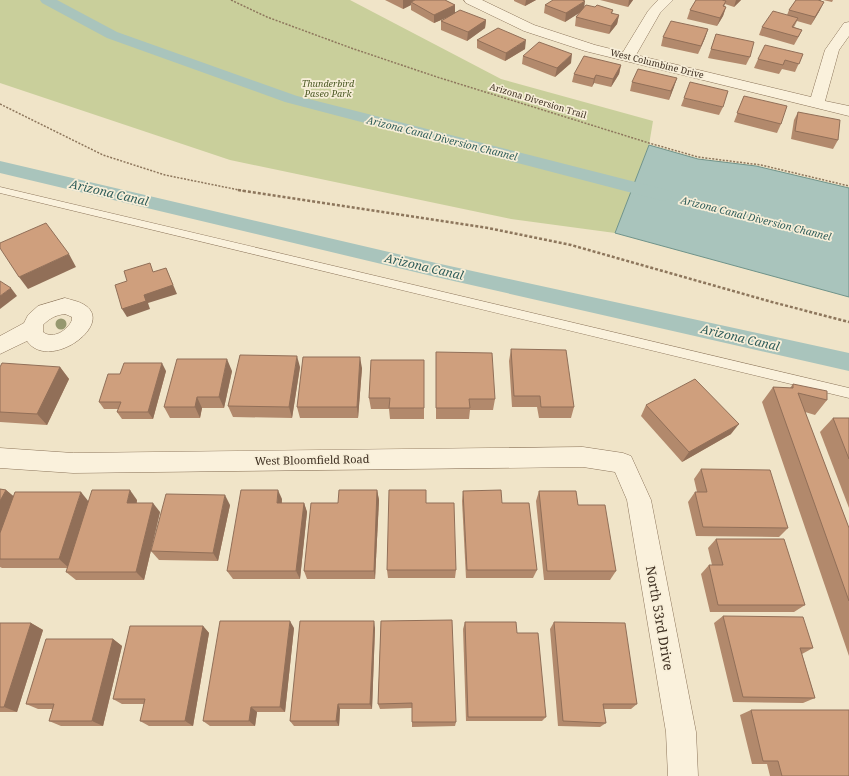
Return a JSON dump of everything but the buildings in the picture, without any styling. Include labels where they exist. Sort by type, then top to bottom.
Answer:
[{"type":"street","name":"West Columbine Drive","points":[[471,0],[546,34],[627,57],[849,111]]},
{"type":"street","points":[[627,57],[655,11],[666,0]]},
{"type":"street","points":[[817,103],[832,50],[849,26]]},
{"type":"street","points":[[0,346],[32,328]]},
{"type":"street","name":"West Bloomfield Road","points":[[0,458],[73,463],[583,457],[623,463]]},
{"type":"street","name":"North 53rd Drive","points":[[623,463],[639,500],[681,732],[683,776]]},
{"type":"lane","points":[[0,190],[849,393]]},
{"type":"path","name":"Arizona Diversion Trail","points":[[231,0],[267,17],[351,48],[437,77],[649,143],[698,157],[761,165],[849,186]]},
{"type":"path","points":[[0,104],[103,155],[165,175],[220,187],[488,228],[557,242],[849,322]]},
{"type":"green space","name":"Thunderbird Paseo Park","points":[[0,0],[350,0],[501,79],[653,121],[649,145],[615,233],[511,219],[230,160],[0,83]]},
{"type":"water","points":[[649,145],[698,159],[756,166],[849,188],[849,297],[615,233]]},
{"type":"waterway","name":"Arizona Canal Diversion Channel","points":[[47,0],[112,35],[291,99],[663,195]]},
{"type":"waterway","name":"Arizona Canal","points":[[0,167],[436,270],[849,362]]}]
